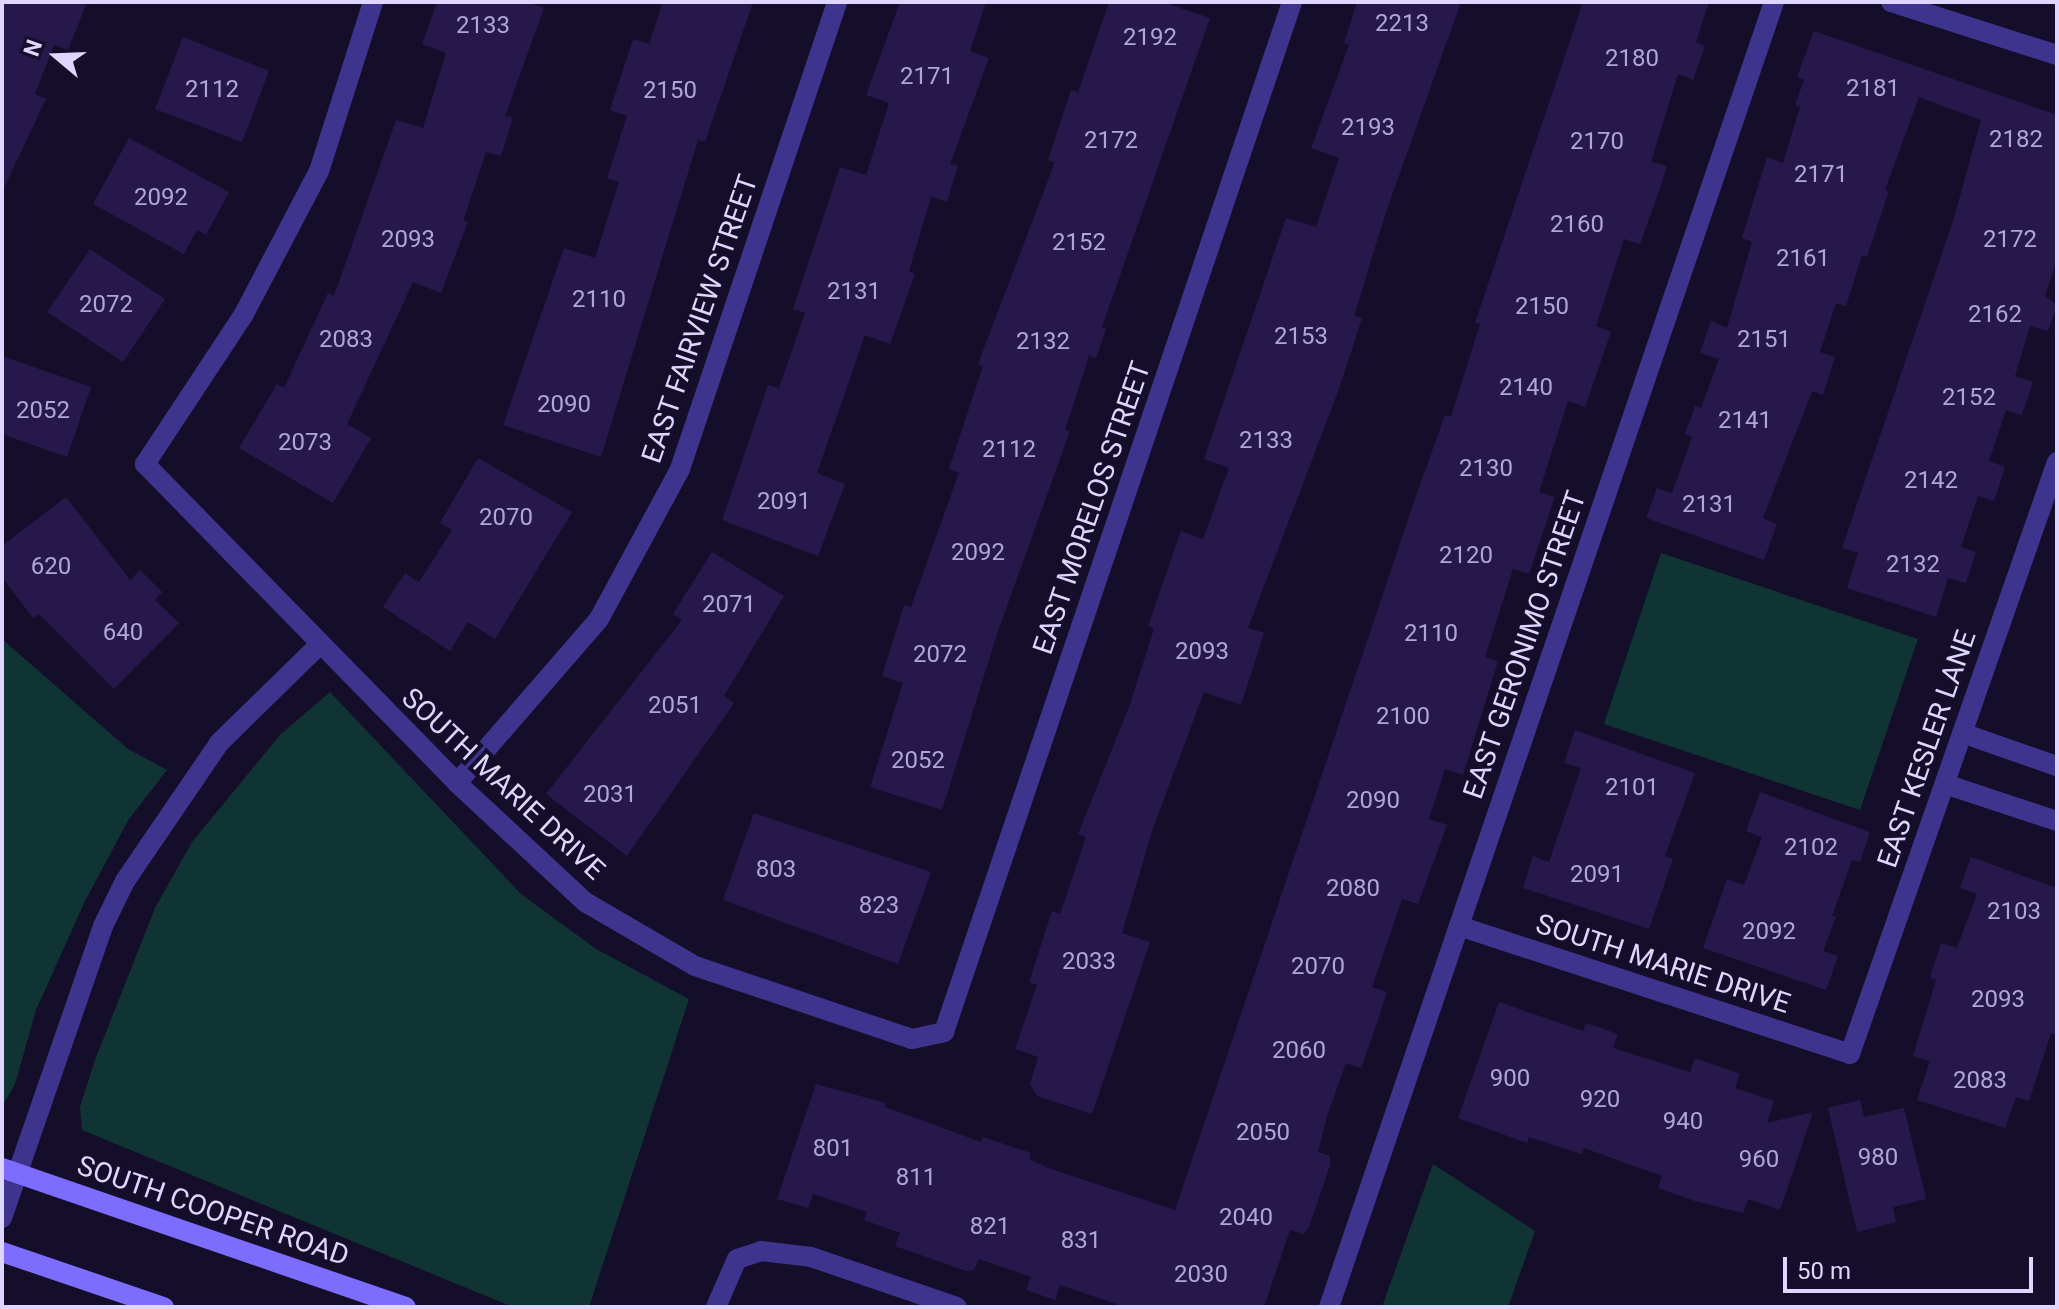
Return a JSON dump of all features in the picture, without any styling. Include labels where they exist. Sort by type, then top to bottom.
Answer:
[{"type":"main road","name":"SOUTH COOPER ROAD","points":[[10,1171],[406,1307]]},
{"type":"main road","points":[[2,1252],[164,1307]]},
{"type":"street","name":"SOUTH MARIE DRIVE","points":[[373,2],[319,171],[244,314],[145,464],[457,783],[585,902],[695,966],[912,1039],[944,1032]]},
{"type":"street","name":"EAST FAIRVIEW STREET","points":[[457,783],[599,619],[680,469],[837,2]]},
{"type":"street","name":"EAST MORELOS STREET","points":[[944,1032],[1292,2]]},
{"type":"street","name":"EAST GERONIMO STREET","points":[[1329,1307],[1774,2]]},
{"type":"street","points":[[1891,2],[2057,55]]},
{"type":"street","name":"EAST KESLER LANE","points":[[1850,1054],[2057,462]]},
{"type":"street","points":[[2,1218],[10,1171],[103,926],[125,881],[219,743],[319,645]]},
{"type":"street","points":[[1962,733],[2057,766]]},
{"type":"street","points":[[1945,784],[2056,816]]},
{"type":"street","name":"SOUTH MARIE DRIVE","points":[[1459,926],[1850,1054]]},
{"type":"street","points":[[717,1302],[737,1259],[761,1251],[811,1257],[957,1307]]},
{"type":"green space","points":[[1661,553],[1918,639],[1860,810],[1604,724]]},
{"type":"green space","points":[[2,639],[128,749],[167,770],[129,819],[85,901],[36,1010],[15,1084],[2,1107]]},
{"type":"green space","points":[[330,692],[521,894],[596,949],[689,999],[589,1307],[513,1307],[82,1130],[80,1107],[95,1060],[155,908],[192,842],[280,735]]},
{"type":"green space","points":[[1433,1164],[1535,1231],[1508,1307],[1382,1307]]},
{"type":"building","points":[[2,2],[87,2],[68,50],[54,45],[35,94],[46,99],[2,192]]},
{"type":"building","points":[[437,2],[527,2],[544,8],[505,116],[513,118],[501,156],[486,152],[463,221],[468,222],[441,293],[413,282],[347,424],[371,438],[333,503],[239,448],[277,384],[284,388],[328,293],[334,296],[396,120],[423,128],[446,53],[422,44]]},
{"type":"building","points":[[663,2],[753,2],[705,142],[698,140],[601,457],[503,425],[564,248],[595,258],[619,182],[607,178],[627,116],[610,110],[633,39],[649,44]]},
{"type":"building","points":[[900,2],[986,2],[970,51],[989,58],[950,164],[958,166],[947,202],[931,197],[909,271],[915,274],[890,344],[865,335],[817,473],[845,484],[818,556],[722,520],[768,385],[779,388],[805,313],[793,309],[840,167],[866,175],[889,103],[866,95]]},
{"type":"building","points":[[1109,2],[1162,2],[1210,18],[1102,327],[1106,329],[1096,358],[1089,356],[1065,430],[1070,431],[997,634],[942,810],[870,787],[903,683],[882,676],[904,605],[911,607],[959,473],[949,469],[983,366],[978,364],[1055,162],[1048,160],[1071,90],[1078,92]]},
{"type":"building","points":[[1357,2],[1461,2],[1386,212],[1354,316],[1362,318],[1339,389],[1248,628],[1264,633],[1241,705],[1204,692],[1153,828],[1122,933],[1150,942],[1092,1114],[1037,1096],[1030,1084],[1038,1057],[1015,1049],[1037,985],[1029,982],[1052,911],[1060,914],[1086,837],[1078,834],[1130,704],[1154,629],[1148,626],[1181,531],[1203,539],[1229,468],[1204,459],[1286,218],[1316,227],[1339,158],[1311,148],[1349,45],[1344,43]]},
{"type":"building","points":[[1583,2],[1709,2],[1696,42],[1705,46],[1693,80],[1678,74],[1651,162],[1667,166],[1657,197],[1640,244],[1624,239],[1596,326],[1611,332],[1585,407],[1568,401],[1539,492],[1555,497],[1529,574],[1513,569],[1485,657],[1498,661],[1463,775],[1445,769],[1429,819],[1447,825],[1418,904],[1402,899],[1372,987],[1387,992],[1377,1023],[1361,1068],[1346,1063],[1327,1116],[1318,1152],[1330,1156],[1330,1165],[1309,1227],[1303,1234],[1290,1230],[1264,1307],[1125,1307],[1060,1285],[1055,1300],[1026,1290],[1031,1277],[979,1259],[974,1270],[966,1271],[895,1246],[900,1233],[864,1220],[867,1212],[813,1194],[808,1208],[777,1199],[816,1084],[886,1103],[885,1107],[981,1142],[983,1137],[1031,1153],[1029,1159],[1048,1168],[1175,1210],[1417,493],[1445,415],[1451,417],[1480,324],[1475,323]]},
{"type":"building","points":[[1814,31],[2057,115],[2057,259],[2045,296],[2057,305],[2048,331],[2030,326],[2015,376],[2033,382],[2022,415],[2006,410],[1989,461],[2005,467],[1994,501],[1978,496],[1961,547],[1976,552],[1966,583],[1948,578],[1936,617],[1847,588],[1858,553],[1842,548],[1954,218],[1981,120],[1919,97],[1885,190],[1889,191],[1867,257],[1862,255],[1846,306],[1836,303],[1820,352],[1835,357],[1823,395],[1812,391],[1763,518],[1777,524],[1764,560],[1646,518],[1657,488],[1672,493],[1692,437],[1685,434],[1695,406],[1701,408],[1719,359],[1700,353],[1711,321],[1727,328],[1752,242],[1742,238],[1767,157],[1783,163],[1800,107],[1795,105],[1804,80],[1797,77]]},
{"type":"building","points":[[183,37],[269,71],[242,142],[155,109]]},
{"type":"building","points":[[129,138],[229,192],[206,235],[197,230],[184,254],[93,204]]},
{"type":"building","points":[[90,249],[165,299],[123,362],[47,312]]},
{"type":"building","points":[[2,356],[91,387],[67,457],[2,434]]},
{"type":"building","points":[[478,458],[572,512],[495,639],[468,622],[450,651],[383,607],[405,573],[419,582],[452,530],[440,523]]},
{"type":"building","points":[[66,497],[130,580],[140,570],[162,592],[155,600],[179,623],[114,689],[39,614],[33,618],[2,577],[2,546]]},
{"type":"building","points":[[712,552],[784,596],[724,696],[734,703],[627,856],[546,794],[682,620],[673,614]]},
{"type":"building","points":[[1575,730],[1695,773],[1665,856],[1673,859],[1649,929],[1523,888],[1533,856],[1549,862],[1581,768],[1564,763]]},
{"type":"building","points":[[1760,792],[1870,832],[1860,862],[1852,860],[1832,916],[1836,917],[1823,951],[1838,956],[1826,990],[1703,948],[1727,879],[1744,885],[1762,837],[1746,831]]},
{"type":"building","points":[[754,813],[931,872],[898,964],[723,900]]},
{"type":"building","points":[[1971,857],[2057,888],[2057,1035],[2051,1033],[2029,1101],[2016,1097],[2005,1128],[1917,1100],[1930,1061],[1913,1056],[1936,980],[1930,977],[1941,943],[1957,948],[1977,894],[1960,888]]},
{"type":"building","points":[[1499,1002],[1583,1031],[1586,1023],[1618,1034],[1613,1048],[1690,1072],[1695,1058],[1740,1074],[1735,1088],[1774,1101],[1767,1123],[1813,1112],[1780,1210],[1748,1199],[1743,1213],[1695,1201],[1658,1188],[1662,1176],[1584,1148],[1581,1154],[1529,1137],[1527,1143],[1458,1118]]},
{"type":"building","points":[[1860,1100],[1864,1117],[1904,1108],[1926,1199],[1893,1207],[1896,1222],[1857,1232],[1828,1108]]}]
